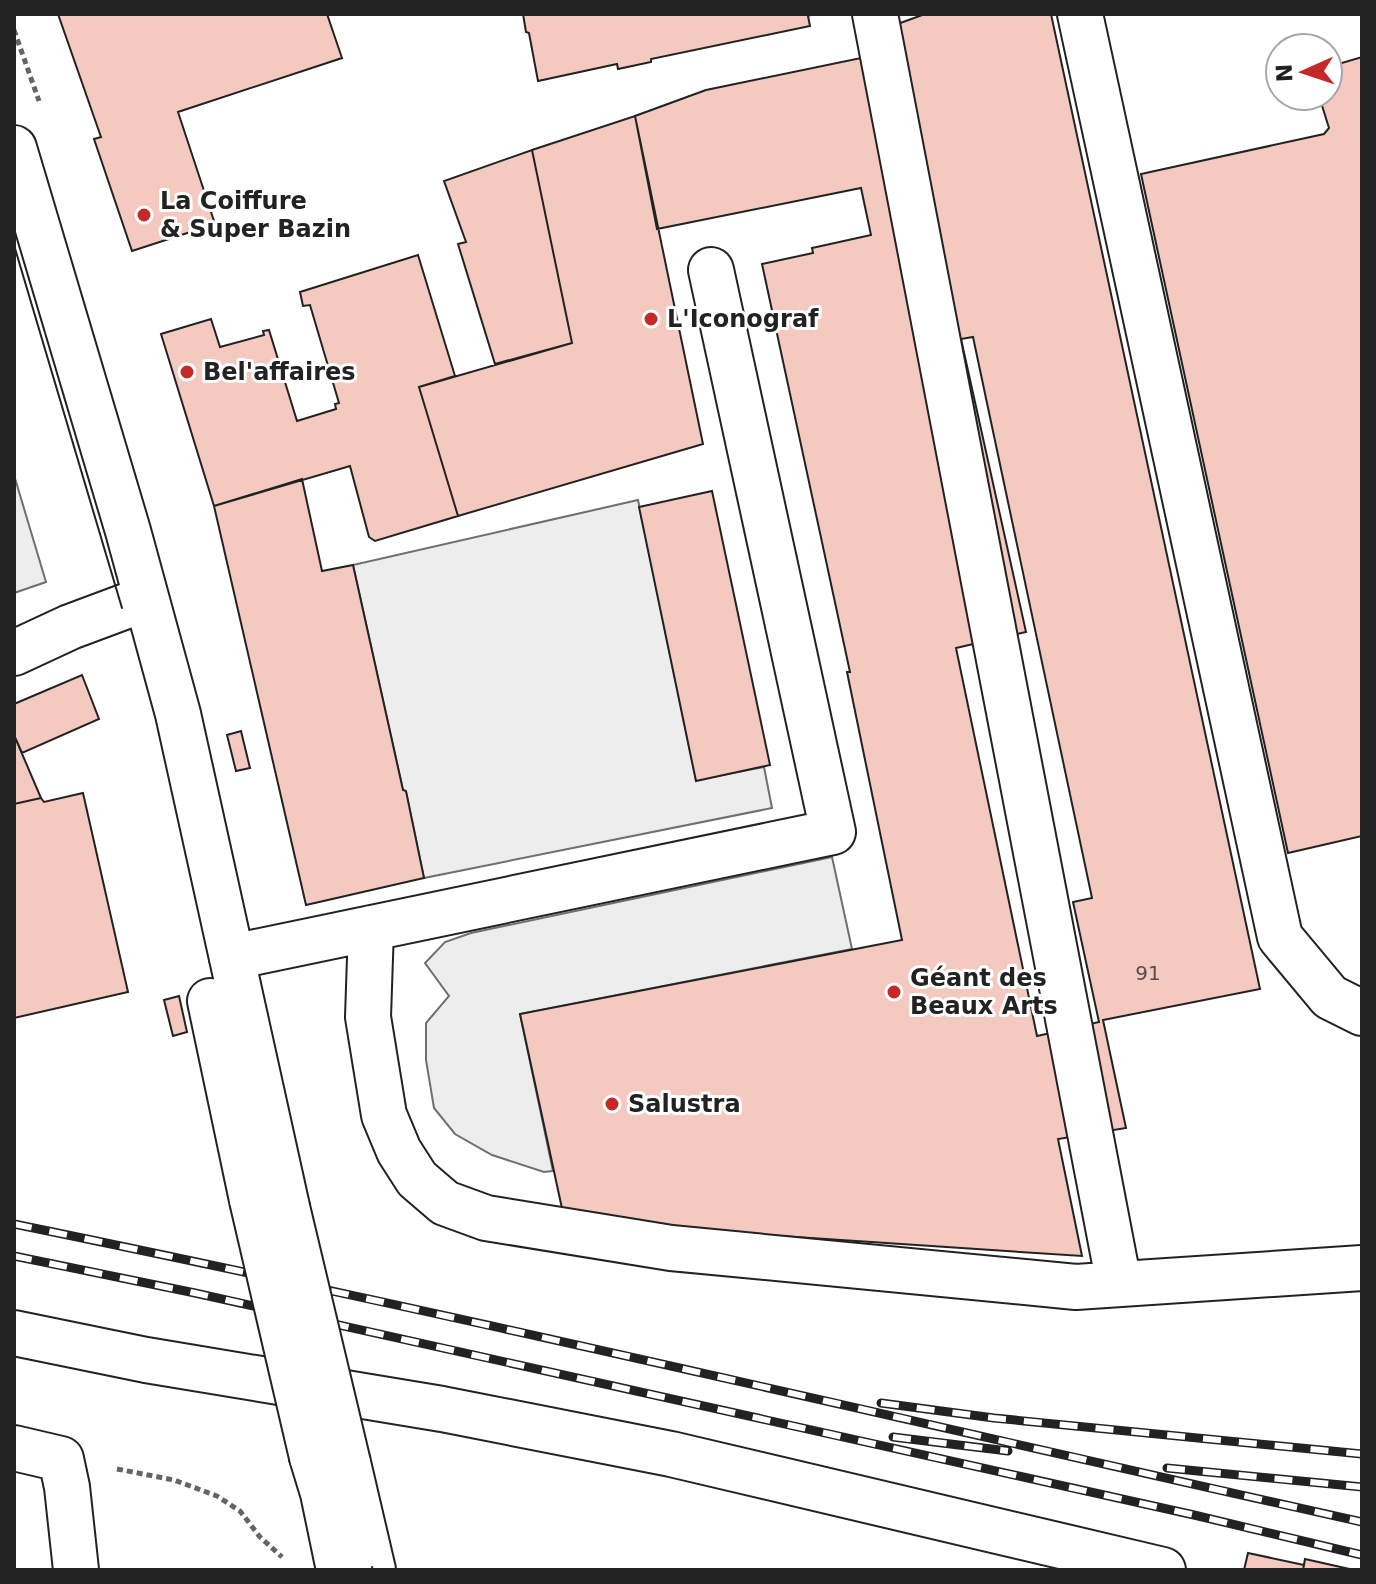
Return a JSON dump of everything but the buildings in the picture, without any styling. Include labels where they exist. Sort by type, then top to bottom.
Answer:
[{"type":"main road","points":[[875,14],[1119,1284]]},
{"type":"main road","points":[[1080,14],[1280,937],[1330,997],[1362,1013]]},
{"type":"main road","points":[[14,148],[124,516],[134,604],[168,801],[270,1203],[330,1460],[361,1569]]},
{"type":"main road","points":[[232,957],[833,832],[711,270]]},
{"type":"main road","points":[[14,653],[70,627],[134,604]]},
{"type":"main road","points":[[134,604],[178,714],[232,957],[270,1203]]},
{"type":"main road","points":[[371,928],[368,1017],[384,1115],[399,1151],[417,1179],[445,1203],[486,1218],[671,1248],[1076,1287],[1362,1268]]},
{"type":"main road","points":[[14,1333],[146,1360],[442,1409],[671,1454],[1163,1570]]},
{"type":"main road","points":[[14,1448],[61,1459],[76,1570]]},
{"type":"path","points":[[61,1459],[174,1480],[217,1496],[240,1511],[260,1537],[284,1558]]},
{"type":"shaded area","points":[[14,475],[46,582],[14,593]]},
{"type":"shaded area","points":[[638,500],[696,780],[764,767],[772,808],[424,878],[353,565]]},
{"type":"shaded area","points":[[832,857],[852,949],[520,1014],[553,1171],[544,1172],[492,1155],[455,1134],[434,1108],[426,1060],[426,1023],[449,996],[425,963],[445,942],[471,933]]},
{"type":"tram line","points":[[14,245],[122,608]]},
{"type":"railway","points":[[14,1224],[520,1332],[1362,1522]]},
{"type":"railway","points":[[14,1256],[195,1293],[1362,1555]]},
{"type":"railway","points":[[881,1403],[994,1418],[1362,1454]]},
{"type":"railway","points":[[893,1437],[1008,1451]]},
{"type":"railway","points":[[1167,1468],[1362,1487]]},
{"type":"place","name":"La Coiffure & Super Bazin","points":[[144,215]]},
{"type":"place","name":"L'Iconograf","points":[[651,319]]},
{"type":"place","name":"Bel'affaires","points":[[187,372]]},
{"type":"place","name":"Géant des Beaux Arts","points":[[894,992]]},
{"type":"place","name":"Salustra","points":[[612,1104]]}]
